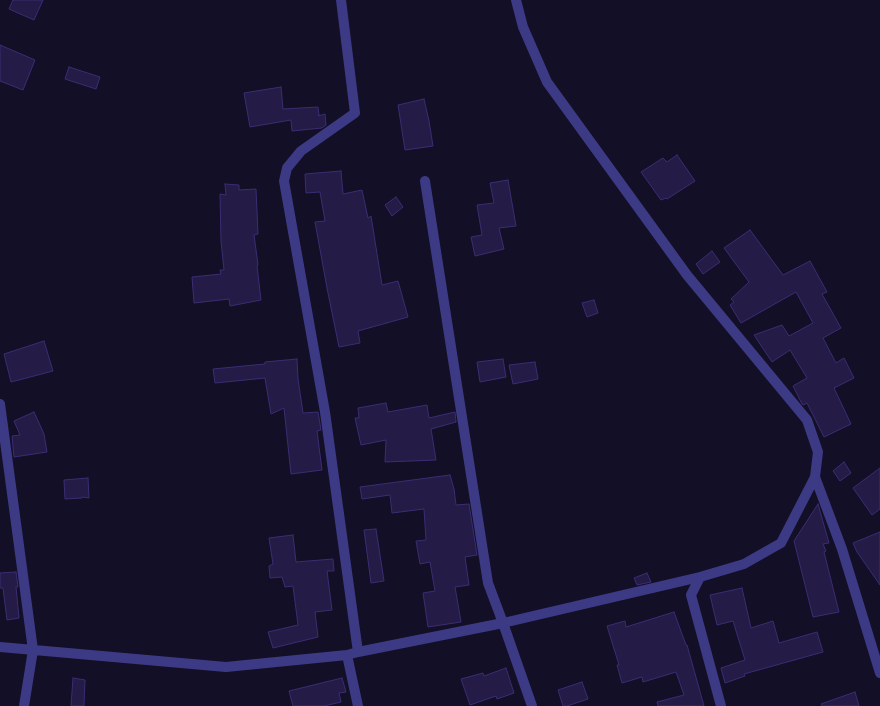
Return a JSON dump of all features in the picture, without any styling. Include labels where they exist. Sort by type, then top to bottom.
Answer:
[{"type":"street","points":[[342,0],[355,113],[301,151],[287,168],[284,181],[325,412],[358,652]]},
{"type":"street","points":[[0,647],[226,667],[347,655],[503,623],[700,577],[744,564],[781,543],[815,477],[818,452],[807,420],[687,275],[547,82],[523,27],[516,0]]},
{"type":"street","points":[[425,181],[488,583],[532,706]]},
{"type":"street","points":[[0,404],[33,650],[24,706]]},
{"type":"street","points":[[815,477],[842,549],[880,673]]},
{"type":"street","points":[[700,577],[692,595],[721,706]]},
{"type":"street","points":[[347,655],[358,706]]},
{"type":"building","points":[[13,0],[43,0],[34,20],[9,9]]},
{"type":"building","points":[[0,45],[35,60],[23,90],[0,81]]},
{"type":"building","points":[[69,67],[100,77],[96,89],[65,79]]},
{"type":"building","points":[[281,87],[283,109],[318,107],[318,116],[325,114],[326,125],[322,128],[292,131],[291,120],[250,127],[244,93]]},
{"type":"building","points":[[424,99],[433,146],[405,150],[398,105]]},
{"type":"building","points":[[677,155],[695,181],[667,199],[661,200],[641,172],[663,158],[667,162]]},
{"type":"building","points":[[341,171],[343,194],[362,190],[368,218],[371,216],[382,285],[398,281],[408,317],[358,331],[360,343],[339,347],[315,222],[325,221],[320,192],[306,193],[305,174]]},
{"type":"building","points":[[508,180],[516,226],[499,228],[504,249],[475,256],[471,237],[482,235],[477,205],[494,203],[490,183]]},
{"type":"building","points":[[225,184],[239,185],[239,190],[256,189],[258,234],[254,235],[261,300],[230,306],[229,299],[194,303],[192,277],[221,274],[220,270],[224,270],[221,241],[220,194],[226,195]]},
{"type":"building","points":[[396,197],[403,207],[392,216],[385,205]]},
{"type":"building","points":[[750,230],[783,275],[810,261],[827,292],[822,294],[841,328],[823,338],[836,363],[844,358],[854,378],[834,388],[851,424],[824,437],[807,403],[802,404],[793,386],[807,378],[790,350],[772,362],[754,335],[782,325],[789,336],[813,323],[796,292],[741,323],[730,305],[734,302],[731,299],[749,282],[724,248]]},
{"type":"building","points":[[712,251],[720,262],[703,274],[696,264]]},
{"type":"building","points":[[594,300],[598,313],[587,317],[582,303]]},
{"type":"building","points":[[44,341],[53,371],[11,382],[4,354]]},
{"type":"building","points":[[297,359],[298,379],[303,413],[318,412],[321,430],[317,431],[322,470],[291,474],[284,408],[271,414],[265,378],[215,383],[213,369]]},
{"type":"building","points":[[503,359],[506,377],[480,382],[477,362]]},
{"type":"building","points":[[535,362],[538,379],[513,384],[509,365]]},
{"type":"building","points":[[386,403],[388,412],[427,405],[429,418],[455,412],[456,422],[431,429],[436,460],[385,462],[386,440],[361,445],[355,418],[359,418],[358,408]]},
{"type":"building","points":[[34,412],[44,434],[47,452],[14,457],[12,436],[20,435],[14,421]]},
{"type":"building","points":[[844,462],[851,473],[840,481],[833,471]]},
{"type":"building","points":[[880,468],[880,509],[872,515],[853,488]]},
{"type":"building","points":[[450,475],[456,505],[469,504],[477,555],[465,557],[469,585],[455,587],[461,622],[428,627],[423,593],[435,591],[430,562],[420,564],[416,541],[426,540],[424,509],[392,513],[390,495],[362,499],[360,487]]},
{"type":"building","points":[[88,478],[89,498],[82,497],[65,499],[64,480]]},
{"type":"building","points":[[818,504],[829,543],[823,544],[826,551],[824,552],[839,612],[813,617],[794,541]]},
{"type":"building","points":[[376,529],[384,581],[371,583],[364,530]]},
{"type":"building","points":[[880,532],[880,585],[857,552],[853,543]]},
{"type":"building","points":[[293,535],[296,562],[333,559],[334,571],[327,571],[332,610],[315,612],[318,637],[273,648],[268,632],[298,625],[293,586],[285,587],[282,577],[270,578],[269,566],[273,564],[269,538]]},
{"type":"building","points":[[16,572],[19,618],[7,620],[3,588],[0,588],[0,573]]},
{"type":"building","points":[[647,573],[651,582],[637,585],[634,578]]},
{"type":"building","points":[[742,588],[751,628],[773,621],[779,643],[817,632],[823,652],[744,674],[745,676],[725,683],[721,668],[745,660],[733,621],[717,625],[710,595]]},
{"type":"building","points":[[674,612],[687,645],[704,706],[658,706],[657,702],[684,695],[676,672],[643,682],[642,677],[622,683],[617,665],[619,665],[607,626],[625,621],[626,627]]},
{"type":"building","points":[[506,668],[514,693],[497,699],[496,696],[470,705],[461,679],[483,673],[484,676]]},
{"type":"building","points":[[73,678],[85,680],[84,706],[71,706]]},
{"type":"building","points":[[342,678],[346,692],[339,693],[341,702],[324,706],[293,706],[289,691]]},
{"type":"building","points":[[582,682],[588,699],[563,706],[558,690]]},
{"type":"building","points":[[855,692],[859,706],[822,706],[821,704]]}]
